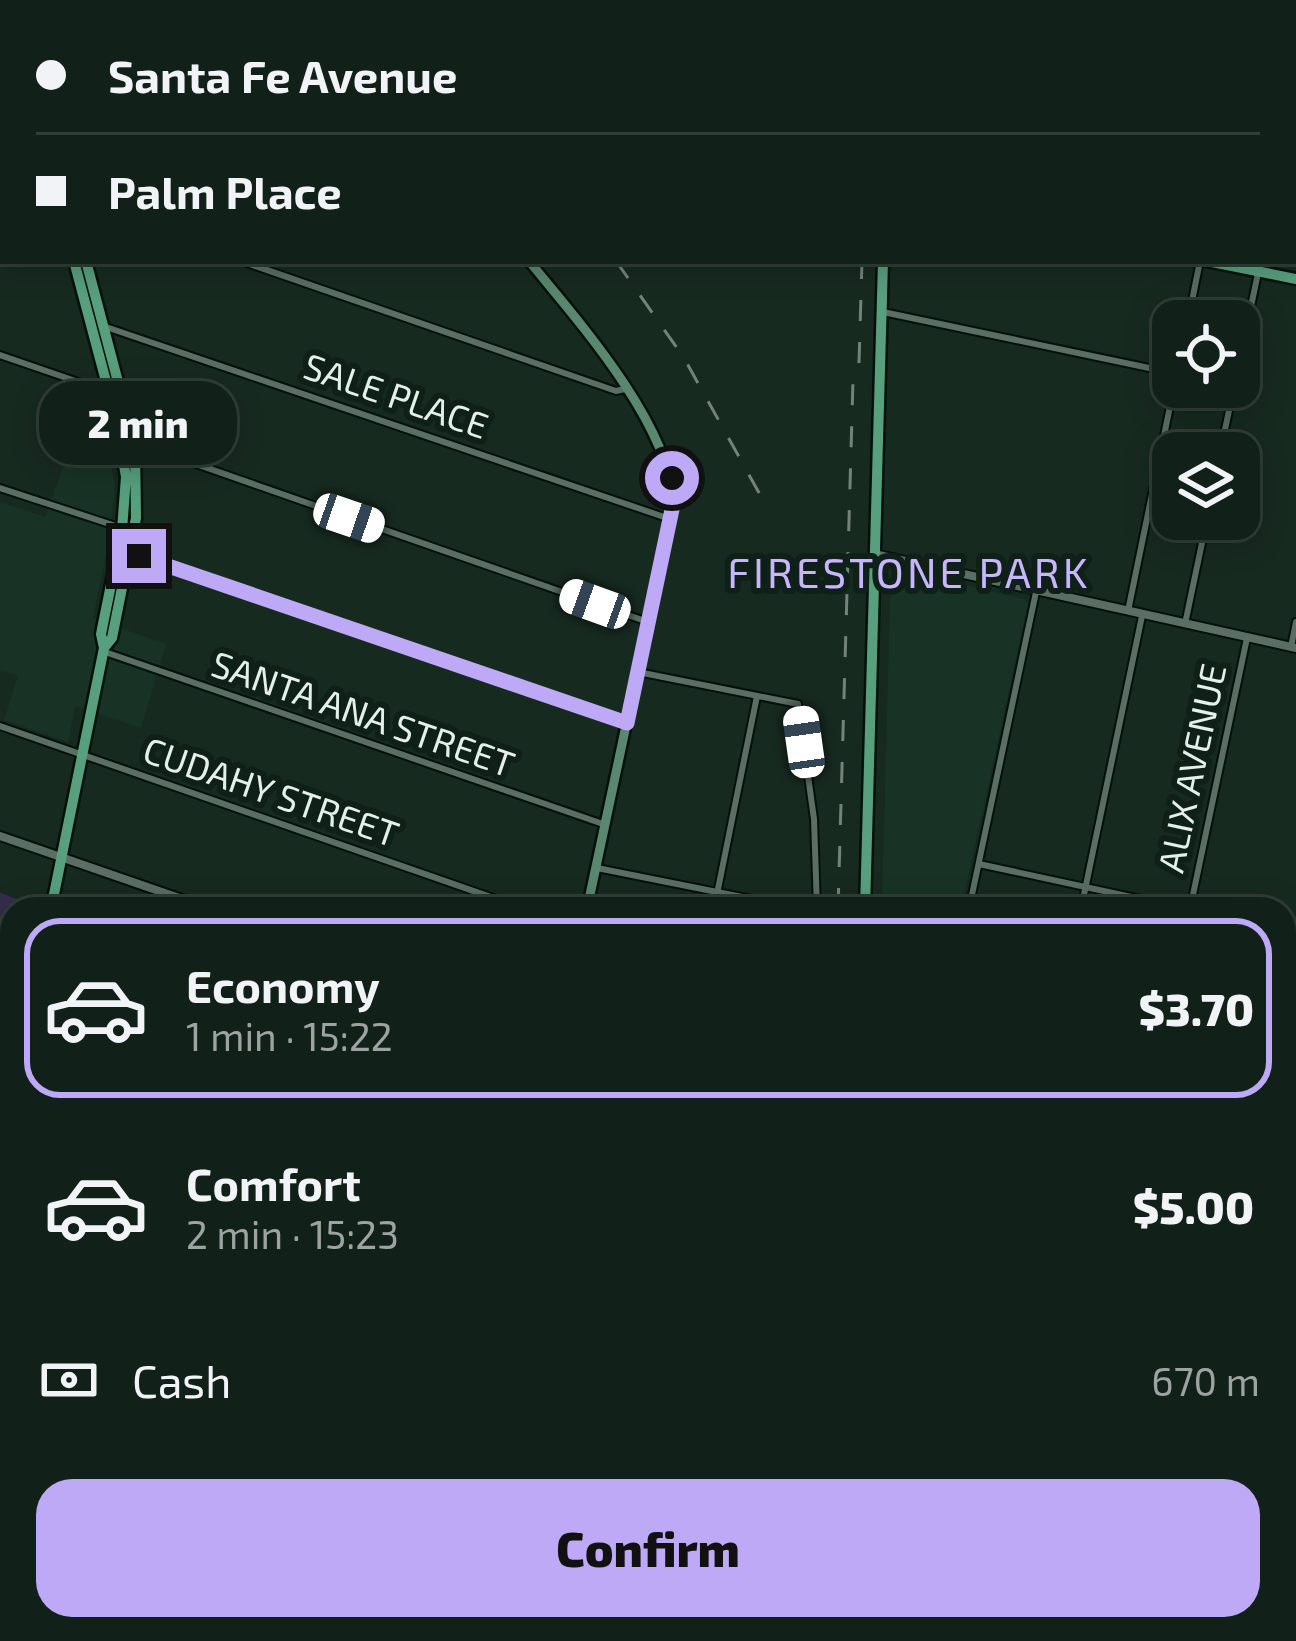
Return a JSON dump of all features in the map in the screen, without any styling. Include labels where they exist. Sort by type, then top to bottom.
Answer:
[{"type":"main road","points":[[75,264],[108,388],[125,478],[128,531]]},
{"type":"main road","points":[[54,897],[104,650],[112,638],[138,492],[135,446],[87,264]]},
{"type":"main road","points":[[531,264],[625,389],[667,462],[674,500],[590,897]]},
{"type":"main road","points":[[865,897],[883,264]]},
{"type":"main road","points":[[1251,267],[1296,279]]},
{"type":"street","points":[[250,264],[615,390],[625,389]]},
{"type":"street","points":[[1193,300],[1202,264]]},
{"type":"street","points":[[1247,300],[1251,267]]},
{"type":"street","points":[[882,312],[1152,369]]},
{"type":"street","name":"SALE PLACE","points":[[104,327],[148,338],[670,519]]},
{"type":"street","points":[[0,355],[87,386],[108,388]]},
{"type":"street","points":[[1128,611],[1170,408]]},
{"type":"street","points":[[135,446],[649,622]]},
{"type":"street","points":[[0,488],[128,531]]},
{"type":"street","points":[[1185,624],[1203,540]]},
{"type":"street","points":[[124,552],[627,723]]},
{"type":"street","points":[[874,554],[1293,647],[1296,622]]},
{"type":"street","points":[[971,897],[1036,592]]},
{"type":"street","points":[[1084,897],[1142,616]]},
{"type":"street","name":"ALIX AVENUE","points":[[1192,897],[1247,638]]},
{"type":"street","name":"SANTA ANA STREET","points":[[104,650],[606,825]]},
{"type":"street","points":[[638,672],[798,704],[814,819],[817,897]]},
{"type":"street","points":[[717,897],[758,696]]},
{"type":"street","name":"CUDAHY STREET","points":[[0,727],[491,897]]},
{"type":"street","points":[[0,836],[176,897]]},
{"type":"street","points":[[978,863],[1135,897]]},
{"type":"street","points":[[597,868],[746,897]]},
{"type":"shaded area","points":[[69,388],[99,399],[115,487],[93,618],[166,644],[141,728],[75,706],[68,742],[4,720],[18,676],[0,670],[0,502],[45,517],[71,445],[52,437]]},
{"type":"shaded area","points":[[891,567],[1024,599],[1028,604],[964,897],[882,897]]},
{"type":"railway","points":[[618,264],[684,358],[768,509]]},
{"type":"railway","points":[[859,363],[862,264]]},
{"type":"railway","points":[[838,897],[853,380]]},
{"type":"district","name":"FIRESTONE PARK","points":[[909,573]]},
{"type":"route","points":[[139,556],[627,723],[674,500],[672,478]]}]
